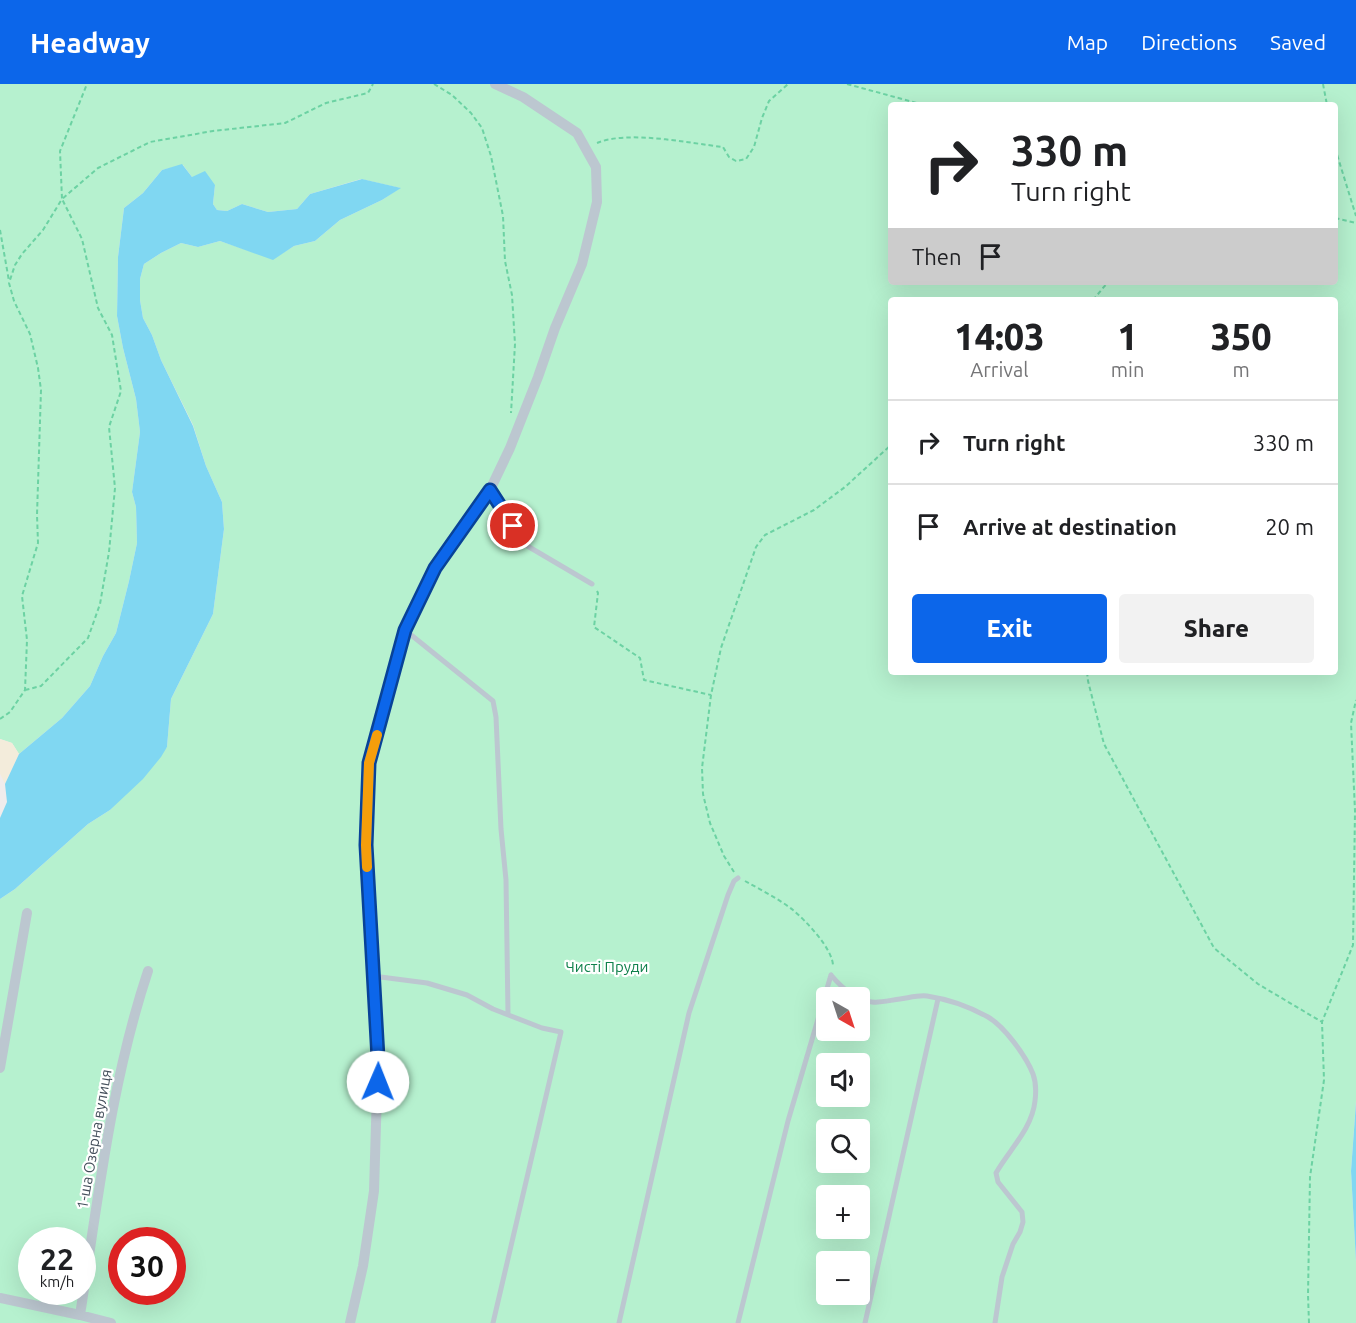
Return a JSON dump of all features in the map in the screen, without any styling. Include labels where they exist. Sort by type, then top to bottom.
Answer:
[{"type":"street","points":[[350,1323],[363,1266],[374,1191],[377,1105],[378,1058],[366,845],[369,763],[405,630],[435,568],[490,490],[510,448],[555,328],[582,264],[597,202],[596,167],[577,133],[523,98],[495,84]]},
{"type":"street","points":[[0,1068],[27,913]]},
{"type":"street","name":"1-ша Озерна вулиця","points":[[80,1315],[114,1098],[148,971]]},
{"type":"street","points":[[0,1298],[111,1323]]},
{"type":"lane","points":[[490,490],[524,544],[592,584]]},
{"type":"lane","points":[[405,630],[493,701],[496,717],[501,829],[506,880],[508,1014]]},
{"type":"lane","points":[[619,1323],[689,1013],[728,896],[734,881],[738,878]]},
{"type":"lane","points":[[831,975],[839,985],[856,996],[872,1002],[925,996],[968,1008],[988,1017],[1012,1041],[1033,1075],[1035,1101],[1032,1113],[1021,1137],[996,1173],[998,1182],[1022,1212],[1023,1222],[1002,1277],[995,1323]]},
{"type":"lane","points":[[738,1323],[788,1121],[831,975]]},
{"type":"lane","points":[[373,976],[427,983],[468,995],[493,1009],[542,1028],[561,1032],[493,1323]]},
{"type":"lane","points":[[866,1323],[938,999]]},
{"type":"path","points":[[25,690],[41,686],[88,638],[100,603],[110,552],[115,488],[109,427],[121,391],[112,335],[98,308],[82,239],[62,199],[60,151],[87,84]]},
{"type":"path","points":[[9,284],[15,265],[43,230],[62,199],[98,168],[150,142],[213,131],[285,123],[326,103],[368,93],[373,84]]},
{"type":"path","points":[[434,84],[452,95],[471,113],[482,128],[491,156],[503,216],[505,261],[512,295],[515,344],[511,414]]},
{"type":"path","points":[[586,149],[608,138],[624,137],[723,147],[729,157],[736,161],[746,159],[754,147],[769,101],[788,84]]},
{"type":"path","points":[[847,84],[913,102]]},
{"type":"path","points":[[1323,84],[1326,102]]},
{"type":"path","points":[[1338,158],[1356,216]]},
{"type":"path","points":[[1338,219],[1356,223]]},
{"type":"path","points":[[0,230],[9,284],[14,301],[30,334],[41,390],[38,543],[22,596],[27,640],[25,690],[10,712],[0,719]]},
{"type":"path","points":[[1096,297],[1106,285]]},
{"type":"path","points":[[831,975],[833,963],[825,946],[810,927],[792,910],[738,878],[723,856],[710,823],[703,794],[702,768],[711,695],[721,648],[756,547],[765,535],[814,510],[845,487],[888,448]]},
{"type":"path","points":[[592,584],[598,593],[594,627],[640,658],[644,680],[711,695]]},
{"type":"path","points":[[1087,675],[1104,744],[1215,948],[1258,984],[1322,1022]]},
{"type":"path","points":[[1309,1323],[1310,1177],[1324,1080],[1322,1022],[1353,945],[1355,811],[1351,723],[1356,700]]},
{"type":"green space","name":"Чисті Пруди","points":[[0,84],[1356,84],[1356,1101],[1351,1171],[1356,1262],[1356,1323],[0,1323],[0,899],[15,889],[88,824],[110,810],[167,747],[171,699],[213,614],[224,529],[222,502],[206,466],[193,425],[143,318],[140,279],[144,264],[181,243],[198,247],[220,241],[273,259],[294,246],[315,241],[340,220],[382,200],[400,188],[361,179],[310,194],[297,209],[268,212],[242,204],[227,211],[217,210],[213,204],[215,185],[192,177],[183,165],[162,170],[143,193],[124,208],[118,257],[117,316],[136,399],[140,432],[132,492],[136,507],[137,543],[116,633],[90,686],[62,718],[19,754],[12,743],[0,739]]},
{"type":"sand","points":[[0,739],[12,743],[19,754],[5,784],[0,774]]},
{"type":"water","points":[[182,164],[192,177],[205,171],[215,185],[213,204],[217,210],[227,211],[242,204],[268,212],[297,209],[310,194],[362,179],[401,188],[382,200],[340,220],[315,241],[294,246],[273,260],[220,241],[198,247],[181,243],[144,264],[140,279],[143,318],[193,426],[206,466],[222,502],[224,529],[213,614],[171,699],[167,747],[161,757],[143,779],[110,810],[88,824],[15,889],[0,899],[0,818],[7,802],[5,784],[19,754],[62,718],[90,686],[116,633],[129,581],[137,543],[136,507],[132,492],[140,432],[136,399],[117,316],[118,257],[124,208],[143,193],[162,170]]},
{"type":"water","points":[[1356,1102],[1356,1262],[1351,1171]]},
{"type":"slow traffic","points":[[367,867],[369,763],[377,735]]},
{"type":"route","points":[[378,1082],[366,845],[369,763],[405,630],[435,568],[490,490],[513,526]]}]
